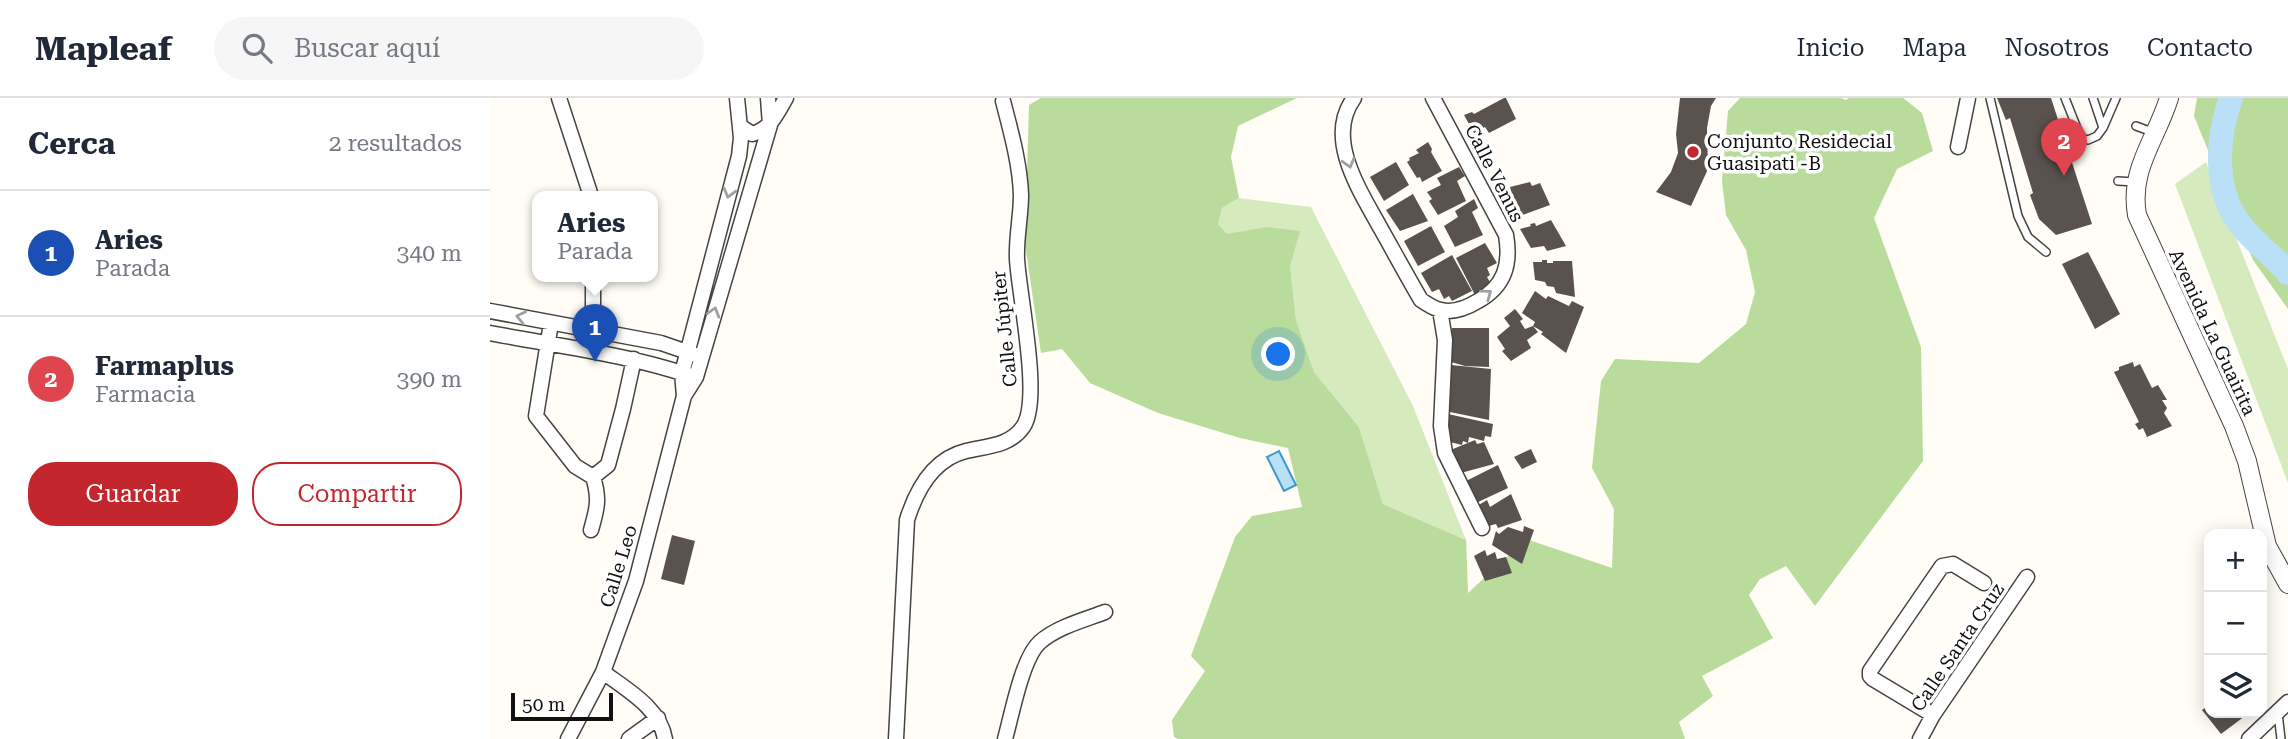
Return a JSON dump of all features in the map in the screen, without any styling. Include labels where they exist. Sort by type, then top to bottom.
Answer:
[{"type":"street","points":[[559,98],[589,191]]},
{"type":"street","points":[[694,354],[739,156],[737,98]]},
{"type":"street","points":[[768,98],[770,125]]},
{"type":"street","points":[[694,354],[770,125],[786,98]]},
{"type":"street","points":[[1354,98],[1343,134],[1353,178],[1421,300],[1440,310],[1445,340],[1441,426],[1446,453],[1482,528]]},
{"type":"street","name":"Calle Venus","points":[[1433,98],[1506,235],[1508,248],[1507,264],[1495,290],[1469,307],[1440,310]]},
{"type":"street","points":[[1958,147],[1968,98]]},
{"type":"street","name":"Avenida La Guairita","points":[[2169,98],[2155,134],[2127,181],[2170,303],[2234,426],[2247,461],[2267,546],[2288,584]]},
{"type":"street","name":"Calle Júpiter","points":[[895,739],[906,520],[914,498],[922,484],[946,461],[963,452],[1001,445],[1023,427],[1030,413],[1031,384],[1016,257],[1021,195],[1013,140],[1003,101]]},
{"type":"street","points":[[740,126],[752,134],[770,125]]},
{"type":"street","points":[[591,350],[594,331],[593,282]]},
{"type":"street","points":[[490,311],[614,333],[661,343],[694,354]]},
{"type":"street","points":[[551,323],[536,416],[575,466],[593,477],[598,504],[592,530]]},
{"type":"street","points":[[490,333],[611,354],[689,375]]},
{"type":"street","points":[[611,354],[608,343],[614,333]]},
{"type":"street","points":[[661,343],[664,357],[661,366]]},
{"type":"street","name":"Calle Leo","points":[[568,739],[603,672],[636,581],[694,354]]},
{"type":"street","points":[[593,477],[608,464],[634,359]]},
{"type":"street","points":[[1933,715],[1873,679],[1870,671],[1942,566],[1953,564],[1984,583]]},
{"type":"street","name":"Calle Santa Cruz","points":[[1920,739],[1933,715],[2027,577]]},
{"type":"street","points":[[1005,739],[1030,654],[1041,640],[1105,612]]},
{"type":"street","points":[[603,672],[658,718],[665,739]]},
{"type":"street","points":[[2249,739],[2284,709]]},
{"type":"street","points":[[629,739],[658,718]]},
{"type":"lane","points":[[1990,98],[2018,216],[2028,237],[2046,252]]},
{"type":"lane","points":[[2065,98],[2081,138],[2088,140],[2097,136],[2103,128],[2116,98]]},
{"type":"lane","points":[[2093,98],[2103,128]]},
{"type":"lane","points":[[2136,126],[2155,134]]},
{"type":"lane","points":[[2281,739],[2284,709]]},
{"type":"green space","points":[[1041,98],[1297,98],[1238,126],[1231,157],[1239,198],[1222,208],[1218,224],[1227,234],[1266,227],[1300,231],[1290,266],[1296,320],[1314,372],[1359,427],[1383,504],[1466,540],[1468,593],[1526,539],[1612,568],[1614,509],[1592,468],[1601,381],[1615,359],[1699,363],[1746,324],[1755,292],[1746,250],[1726,215],[1722,181],[1728,111],[1740,98],[1903,98],[1922,113],[1933,151],[1897,169],[1874,218],[1921,347],[1923,461],[1815,606],[1786,566],[1760,579],[1749,595],[1773,638],[1702,676],[1713,696],[1679,722],[1685,739],[1178,739],[1174,737],[1172,720],[1205,671],[1191,656],[1235,537],[1252,516],[1302,507],[1288,448],[1240,438],[1158,413],[1090,383],[1062,349],[1041,353],[1025,244],[1029,105]]},
{"type":"green space","points":[[2197,98],[2288,98],[2288,309],[2253,260],[2194,116]]},
{"type":"green space","points":[[2206,162],[2288,369],[2288,483],[2175,184]]},
{"type":"green space","points":[[1239,198],[1311,207],[1413,406],[1466,540],[1383,504],[1359,427],[1314,372],[1296,320],[1290,266],[1266,227],[1227,235],[1218,224],[1222,208]]},
{"type":"water","points":[[1279,451],[1296,485],[1284,491],[1267,457]]},
{"type":"building","points":[[1504,98],[1516,119],[1489,133],[1485,127],[1474,133],[1464,115],[1472,112],[1474,114]]},
{"type":"building","name":"Conjunto Residecial Guasipati -B","points":[[1680,98],[1716,98],[1711,106],[1707,128],[1708,169],[1691,206],[1656,192],[1671,172],[1678,153],[1676,134]]},
{"type":"building","points":[[1997,98],[2051,98],[2092,224],[2056,235],[2039,219],[2010,118],[2006,120]]},
{"type":"building","points":[[1428,142],[1442,171],[1422,182],[1407,162],[1419,153],[1416,150]]},
{"type":"building","points":[[1396,162],[1409,185],[1384,201],[1370,177]]},
{"type":"building","points":[[1459,167],[1465,176],[1457,181],[1466,201],[1438,215],[1427,192],[1441,185],[1437,178]]},
{"type":"building","points":[[1530,182],[1532,186],[1540,183],[1550,205],[1517,217],[1507,198],[1512,195],[1510,187]]},
{"type":"building","points":[[1413,194],[1428,221],[1400,231],[1386,210]]},
{"type":"building","points":[[1474,199],[1478,208],[1472,212],[1483,235],[1455,247],[1444,226],[1458,217],[1455,211]]},
{"type":"building","points":[[1551,220],[1566,246],[1547,251],[1544,246],[1531,248],[1520,229]]},
{"type":"building","points":[[1431,226],[1445,252],[1418,266],[1404,241]]},
{"type":"building","points":[[1485,243],[1497,263],[1487,268],[1490,275],[1487,277],[1494,289],[1477,299],[1456,258]]},
{"type":"building","points":[[2088,252],[2120,314],[2095,329],[2062,264]]},
{"type":"building","points":[[1452,255],[1472,291],[1452,301],[1449,296],[1444,299],[1439,289],[1432,292],[1421,273]]},
{"type":"building","points":[[1547,260],[1547,263],[1572,261],[1575,297],[1556,293],[1554,287],[1535,280],[1533,262]]},
{"type":"building","points":[[1535,291],[1546,299],[1548,296],[1569,306],[1572,301],[1584,307],[1566,353],[1533,326],[1535,322],[1522,313]]},
{"type":"building","points":[[1515,309],[1523,319],[1520,321],[1525,329],[1533,326],[1538,332],[1527,340],[1531,348],[1511,361],[1502,351],[1505,349],[1497,337],[1510,326],[1504,318]]},
{"type":"building","points":[[1452,328],[1489,328],[1489,367],[1465,366],[1451,362]]},
{"type":"building","points":[[2133,362],[2134,367],[2140,364],[2152,388],[2158,385],[2167,400],[2162,400],[2167,408],[2164,413],[2172,426],[2147,437],[2143,428],[2139,430],[2135,424],[2139,422],[2114,372]]},
{"type":"building","points":[[1451,365],[1491,369],[1489,420],[1445,411]]},
{"type":"building","points":[[1448,414],[1493,424],[1491,437],[1485,436],[1484,441],[1469,437],[1468,443],[1463,441],[1462,445],[1446,441]]},
{"type":"building","points":[[1475,440],[1477,444],[1484,442],[1494,464],[1457,474],[1448,451]]},
{"type":"building","points":[[1531,449],[1537,462],[1522,469],[1514,457]]},
{"type":"building","points":[[1498,465],[1508,488],[1476,503],[1466,481]]},
{"type":"building","points":[[1511,494],[1522,520],[1498,528],[1496,524],[1485,527],[1477,506],[1487,500],[1490,507]]},
{"type":"building","points":[[1524,526],[1534,530],[1522,564],[1492,545],[1496,531],[1499,534],[1508,527],[1523,532]]},
{"type":"building","points":[[672,535],[695,541],[684,585],[661,579]]},
{"type":"building","points":[[1485,550],[1487,556],[1495,552],[1497,559],[1506,557],[1512,573],[1485,581],[1474,556]]},
{"type":"building","points":[[2208,718],[2242,718],[2221,734]]},
{"type":"waterway","points":[[2231,98],[2221,145],[2221,178],[2225,194],[2239,223],[2288,273]]},
{"type":"place","name":"Conjunto Residecial Guasipati -B","points":[[1693,152]]},
{"type":"place","name":"Farmaplus","points":[[2064,176]]},
{"type":"place","name":"Aries","points":[[595,362]]}]
